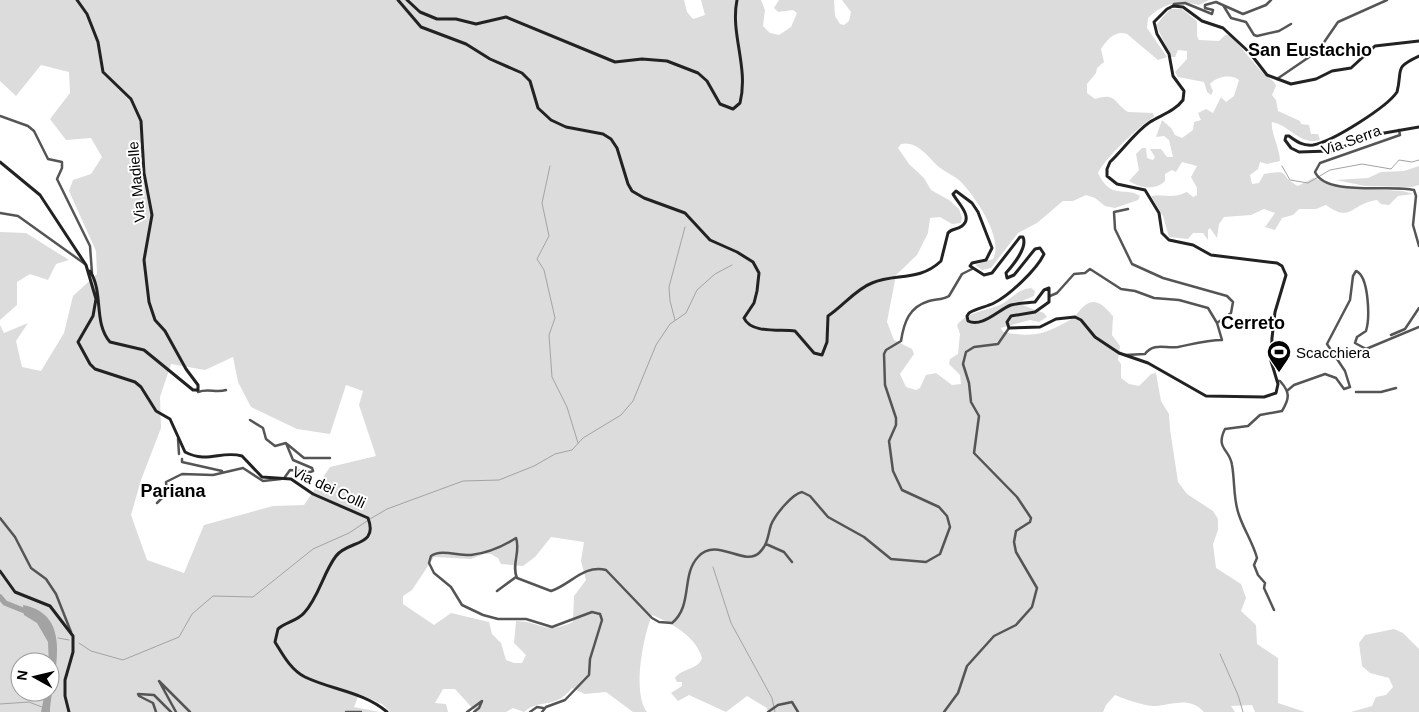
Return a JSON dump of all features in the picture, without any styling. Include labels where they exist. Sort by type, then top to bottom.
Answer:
[{"type":"street","name":"Via Madielle","points":[[77,0],[87,14],[98,42],[102,72],[131,99],[141,121],[144,173],[152,215],[144,260],[148,302],[155,320],[165,332],[198,386],[197,390]]},
{"type":"street","points":[[398,0],[421,27],[466,44],[490,60],[522,73],[530,81],[538,108],[551,120],[566,127],[603,134],[610,139],[617,148],[628,184],[632,190],[644,198],[685,213],[710,240],[737,252],[753,262],[759,272],[757,291],[754,303],[744,318],[752,326],[795,331],[814,353],[822,354],[827,342],[828,316],[862,288],[875,281],[905,278],[941,261],[948,233],[962,226],[965,220],[965,212],[953,194],[956,191],[976,208],[992,245],[990,256],[986,260],[972,263],[972,269]]},
{"type":"street","points":[[407,0],[420,12],[437,19],[456,19],[476,24],[506,17],[614,62],[661,60],[688,68],[707,81],[720,104],[733,109],[740,103],[743,76],[735,21],[737,0]]},
{"type":"street","points":[[1009,328],[1035,328],[1056,319],[1075,317],[1081,320],[1095,337],[1123,355],[1148,363],[1212,398],[1273,396],[1277,390],[1277,381],[1271,355],[1275,312],[1286,275],[1282,266],[1268,261],[1211,254],[1193,245],[1169,240],[1162,233],[1159,213],[1145,190],[1117,184],[1107,176],[1107,168],[1110,162],[1149,122],[1172,110],[1183,100],[1184,91],[1173,76],[1169,54],[1154,25],[1167,8],[1174,4],[1185,3],[1212,14],[1213,10],[1205,8],[1205,5],[1216,2],[1243,14],[1266,5],[1271,0]]},
{"type":"street","points":[[1276,80],[1318,51],[1338,22],[1387,0]]},
{"type":"street","points":[[1222,4],[1231,18],[1246,22],[1254,35],[1257,36],[1279,31],[1291,24]]},
{"type":"street","points":[[1173,6],[1183,7],[1202,21],[1223,28],[1250,53],[1267,75],[1276,80],[1291,84],[1310,81],[1332,71],[1351,68],[1375,46],[1419,41]]},
{"type":"street","points":[[1419,56],[1402,64],[1399,69],[1397,92],[1365,120],[1326,141],[1313,145],[1302,144],[1289,136],[1286,136],[1285,140],[1291,148],[1299,152],[1329,151],[1336,150],[1367,136],[1419,127]]},
{"type":"street","points":[[0,116],[28,126],[34,131],[48,159],[59,160],[62,163],[57,179],[90,246],[92,274]]},
{"type":"street","name":"Via Serra","points":[[1399,130],[1400,135],[1368,144],[1346,155],[1320,163],[1315,168],[1316,176],[1321,180],[1370,189],[1404,188],[1414,190],[1416,196],[1413,225],[1419,246]]},
{"type":"street","name":"Via dei Colli","points":[[0,162],[40,195],[86,265],[96,299],[93,316],[80,336],[80,348],[95,369],[135,382],[141,387],[156,411],[170,419],[185,452],[204,458],[232,454],[242,456],[262,477],[286,478],[313,494],[368,518],[371,526],[365,540],[339,552],[335,556],[322,584],[305,612],[278,629],[276,642],[285,658],[305,677],[358,696],[387,712]]},
{"type":"street","points":[[1128,210],[1114,212],[1114,219],[1115,229],[1132,264],[1163,278],[1232,298],[1231,313],[1217,323]]},
{"type":"street","points":[[0,213],[18,216],[86,265],[92,274],[97,288],[101,328],[110,342],[144,350],[166,370],[198,392],[206,389],[218,392],[226,390]]},
{"type":"street","points":[[972,269],[984,275],[992,273],[1020,237],[1023,237],[1025,243],[1006,273],[1007,278],[1014,275],[1036,249],[1040,248],[1044,251],[1040,261],[1007,294],[991,304],[969,313],[967,319],[971,322],[981,321],[1013,305],[1035,302],[1047,288],[1050,296],[1049,302],[1035,312],[1011,316],[1007,322],[1009,328]]},
{"type":"street","points":[[516,577],[551,591],[586,572],[598,568],[606,570],[652,618],[658,622],[672,623],[684,608],[691,570],[699,555],[708,550],[717,549],[750,556],[758,554],[766,544],[775,517],[796,495],[802,492],[810,496],[828,517],[864,537],[891,559],[926,562],[940,554],[950,527],[947,516],[939,507],[902,490],[893,470],[889,441],[896,426],[896,418],[885,385],[884,354],[886,350],[901,341],[905,324],[912,310],[928,302],[949,296],[962,274],[972,269]]},
{"type":"street","points":[[1050,296],[1057,293],[1074,274],[1085,274],[1090,269],[1121,289],[1135,291],[1154,298],[1179,300],[1208,308],[1217,323],[1222,340],[1196,342],[1175,348],[1161,346],[1149,349],[1145,354],[1123,355]]},
{"type":"street","points":[[1288,390],[1294,385],[1325,374],[1336,378],[1344,389],[1350,387],[1345,371],[1327,344],[1350,300],[1356,271],[1360,274],[1367,291],[1367,319],[1366,331],[1357,337],[1355,343],[1366,349],[1405,329],[1419,308]]},
{"type":"street","points":[[1381,341],[1419,327]]},
{"type":"street","points":[[944,712],[958,693],[968,666],[994,636],[1016,625],[1032,607],[1037,594],[1036,584],[1019,560],[1014,542],[1016,530],[1030,522],[1030,518],[1017,496],[974,453],[979,416],[971,402],[969,383],[963,364],[966,352],[974,347],[998,344],[1009,328]]},
{"type":"street","points":[[1274,610],[1264,588],[1265,583],[1258,575],[1254,564],[1257,558],[1238,513],[1233,466],[1222,448],[1221,440],[1225,430],[1248,426],[1263,414],[1280,413],[1289,396],[1288,390],[1280,381],[1277,381]]},
{"type":"street","points":[[1356,392],[1384,391],[1392,387],[1396,388]]},
{"type":"street","points":[[250,420],[263,428],[266,439],[275,446],[286,443]]},
{"type":"street","points":[[178,435],[179,454]]},
{"type":"street","points":[[286,443],[304,458],[330,458]]},
{"type":"street","points":[[157,503],[167,493],[166,480],[182,474],[213,475],[224,471],[246,468],[263,481],[286,478],[290,470],[313,471],[312,468],[293,460],[286,443]]},
{"type":"street","points":[[182,459],[182,462],[193,466],[224,471]]},
{"type":"street","points":[[0,518],[15,537],[31,568],[46,579],[56,594],[73,636],[73,652],[65,680],[65,696],[69,712]]},
{"type":"street","points":[[516,577],[514,564],[518,544],[516,538],[510,543],[494,550],[471,555],[437,553],[429,560],[431,569],[451,587],[462,605],[483,615],[498,619],[526,618],[552,627],[592,612],[600,614],[602,620],[592,649],[589,675],[565,700],[543,710],[537,706],[530,712]]},
{"type":"street","points":[[766,544],[784,552],[792,562]]},
{"type":"street","points":[[0,571],[15,592],[50,606],[73,636]]},
{"type":"street","points":[[497,591],[516,577]]},
{"type":"street","points":[[176,712],[159,681],[190,712]]},
{"type":"street","points":[[156,712],[153,703],[138,694],[154,695],[170,712]]},
{"type":"street","points":[[467,712],[482,701],[479,708],[474,712]]},
{"type":"street","points":[[768,712],[778,705],[792,702],[798,712]]},
{"type":"street","points":[[346,712],[361,712]]},
{"type":"shaded area","points":[[0,0],[684,0],[687,12],[693,19],[705,15],[701,0],[761,0],[765,10],[763,26],[770,33],[779,35],[791,27],[797,13],[793,10],[778,12],[774,8],[779,0],[834,0],[835,16],[840,24],[844,25],[849,21],[851,12],[842,0],[1209,0],[1199,5],[1172,4],[1160,9],[1148,18],[1147,28],[1167,57],[1158,60],[1127,34],[1119,33],[1112,37],[1101,49],[1104,62],[1097,68],[1096,73],[1087,84],[1087,93],[1095,99],[1111,97],[1128,112],[1153,113],[1154,117],[1123,143],[1101,167],[1098,173],[1108,187],[1113,190],[1135,193],[1140,196],[1138,200],[1115,208],[1105,206],[1095,198],[1086,195],[1073,201],[1063,201],[1037,223],[1018,233],[991,268],[982,270],[975,265],[993,259],[995,241],[992,230],[981,208],[960,181],[939,167],[917,147],[907,143],[901,144],[898,148],[909,164],[924,178],[931,190],[949,200],[959,209],[962,218],[961,223],[952,224],[940,217],[930,218],[928,233],[917,255],[896,275],[887,322],[894,340],[912,349],[914,354],[900,374],[906,387],[916,390],[920,388],[926,375],[936,373],[952,385],[961,384],[960,375],[949,364],[950,359],[958,354],[960,334],[957,325],[966,317],[1004,303],[1022,290],[1031,288],[1035,291],[1034,296],[1017,303],[1044,313],[1047,317],[1039,322],[1030,320],[1001,328],[1003,332],[1024,335],[1045,332],[1070,320],[1089,303],[1098,303],[1104,307],[1113,316],[1112,335],[1120,346],[1118,360],[1121,364],[1121,378],[1129,384],[1139,386],[1151,374],[1156,373],[1161,401],[1169,414],[1178,482],[1187,494],[1213,511],[1218,519],[1218,530],[1213,544],[1216,568],[1241,584],[1246,598],[1241,611],[1256,625],[1257,644],[1278,658],[1278,703],[1305,712],[1255,712],[1252,705],[1231,706],[1235,712],[1204,712],[1193,704],[1176,703],[1153,706],[1115,695],[1106,705],[1103,712],[768,712],[767,708],[747,696],[726,712],[689,695],[678,701],[671,693],[682,686],[682,682],[677,682],[675,678],[682,672],[697,665],[702,658],[699,650],[689,637],[675,626],[652,615],[645,637],[640,665],[640,692],[647,712],[633,712],[606,692],[585,694],[572,688],[553,702],[536,705],[524,712],[513,708],[506,712],[476,712],[455,689],[443,689],[435,703],[446,704],[448,712],[390,712],[382,704],[359,694],[354,707],[380,712],[0,712],[0,325],[4,333],[28,323],[16,341],[22,367],[41,371],[64,333],[73,296],[97,274],[96,251],[69,191],[73,180],[91,174],[102,157],[91,138],[66,140],[50,119],[70,93],[69,72],[41,65],[16,96],[0,81]],"holes":[[[233,357],[238,382],[251,407],[297,429],[330,434],[346,385],[363,391],[359,405],[376,456],[330,467],[304,505],[273,506],[204,525],[184,573],[147,560],[131,515],[141,480],[161,428],[160,397],[171,364],[205,370]],[[551,537],[584,542],[581,561],[586,580],[574,596],[573,622],[549,628],[516,621],[514,643],[526,655],[522,663],[506,660],[501,643],[492,634],[489,622],[451,613],[434,625],[403,604],[403,596],[412,590],[434,557],[471,559],[484,554],[491,554],[498,558],[501,564],[523,566],[535,557]]]},
{"type":"shaded area","points":[[1170,9],[1182,9],[1197,21],[1197,36],[1199,40],[1219,41],[1225,35],[1229,35],[1275,84],[1272,95],[1276,100],[1278,111],[1300,121],[1301,124],[1309,125],[1311,134],[1318,134],[1320,140],[1307,140],[1272,122],[1272,130],[1280,161],[1267,164],[1260,162],[1258,169],[1250,175],[1252,184],[1259,183],[1264,174],[1279,172],[1298,186],[1313,178],[1349,188],[1403,191],[1413,194],[1398,196],[1389,205],[1381,204],[1377,200],[1368,202],[1347,213],[1341,213],[1326,205],[1316,209],[1299,209],[1293,215],[1282,218],[1275,230],[1265,227],[1275,213],[1264,209],[1251,215],[1224,217],[1219,224],[1217,238],[1210,228],[1208,230],[1208,240],[1203,233],[1193,233],[1188,239],[1169,237],[1163,216],[1151,196],[1173,196],[1187,192],[1193,197],[1197,195],[1197,188],[1191,177],[1197,166],[1182,162],[1176,172],[1172,170],[1165,174],[1165,181],[1161,184],[1143,187],[1129,181],[1139,170],[1136,154],[1142,148],[1146,148],[1147,158],[1153,160],[1155,157],[1150,149],[1161,149],[1167,157],[1173,157],[1169,140],[1164,136],[1156,137],[1162,120],[1171,128],[1175,135],[1182,138],[1193,130],[1194,122],[1201,120],[1198,113],[1206,109],[1213,113],[1221,97],[1226,102],[1234,96],[1239,80],[1233,77],[1216,79],[1210,84],[1213,91],[1211,95],[1207,92],[1204,82],[1178,77],[1175,72],[1187,59],[1187,51],[1178,50],[1175,57],[1171,57],[1156,25]]},
{"type":"shaded area","points":[[1419,166],[1419,185],[1412,187],[1365,186],[1336,180],[1368,178],[1381,172],[1404,171]]},
{"type":"shaded area","points":[[0,232],[26,233],[69,260],[56,264],[48,280],[30,274],[17,282],[17,305],[0,320]]},
{"type":"shaded area","points":[[23,605],[39,611],[50,621],[55,634],[57,652],[48,652],[48,642],[37,623],[24,615]]},
{"type":"shaded area","points":[[1394,629],[1403,633],[1419,649],[1419,712],[1351,712],[1372,706],[1376,697],[1386,695],[1393,687],[1389,678],[1370,673],[1362,666],[1359,643],[1365,635]]},
{"type":"shaded area","points":[[43,702],[51,702],[50,712],[41,712]]},
{"type":"waterway","points":[[1282,166],[1290,180],[1308,183],[1330,170],[1362,164],[1391,169],[1399,160],[1412,162],[1419,160]]},
{"type":"waterway","points":[[550,166],[542,203],[549,236],[537,259],[544,270],[555,318],[549,335],[552,377],[567,407],[578,443]]},
{"type":"waterway","points":[[675,320],[670,301],[669,287],[685,227]]},
{"type":"waterway","points":[[370,519],[387,509],[463,481],[499,480],[534,466],[555,454],[572,450],[583,438],[621,415],[633,401],[656,345],[670,324],[686,313],[697,290],[715,274],[732,265]]},
{"type":"waterway","points":[[79,643],[91,651],[123,660],[179,637],[192,614],[213,596],[253,597],[313,549],[349,533],[367,521]]},
{"type":"waterway","points":[[713,567],[731,623],[772,698],[775,712]]},
{"type":"waterway","points":[[0,597],[5,603],[30,613]]},
{"type":"waterway","points":[[58,638],[69,640]]},
{"type":"waterway","points":[[1220,654],[1238,695],[1243,712]]},
{"type":"waterway","points":[[0,704],[29,702],[42,707]]},
{"type":"place","name":"Scacchiera","points":[[1279,373]]},
{"type":"district","name":"San Eustachio","points":[[1310,50]]},
{"type":"district","name":"Cerreto","points":[[1253,323]]},
{"type":"district","name":"Pariana","points":[[173,491]]}]
